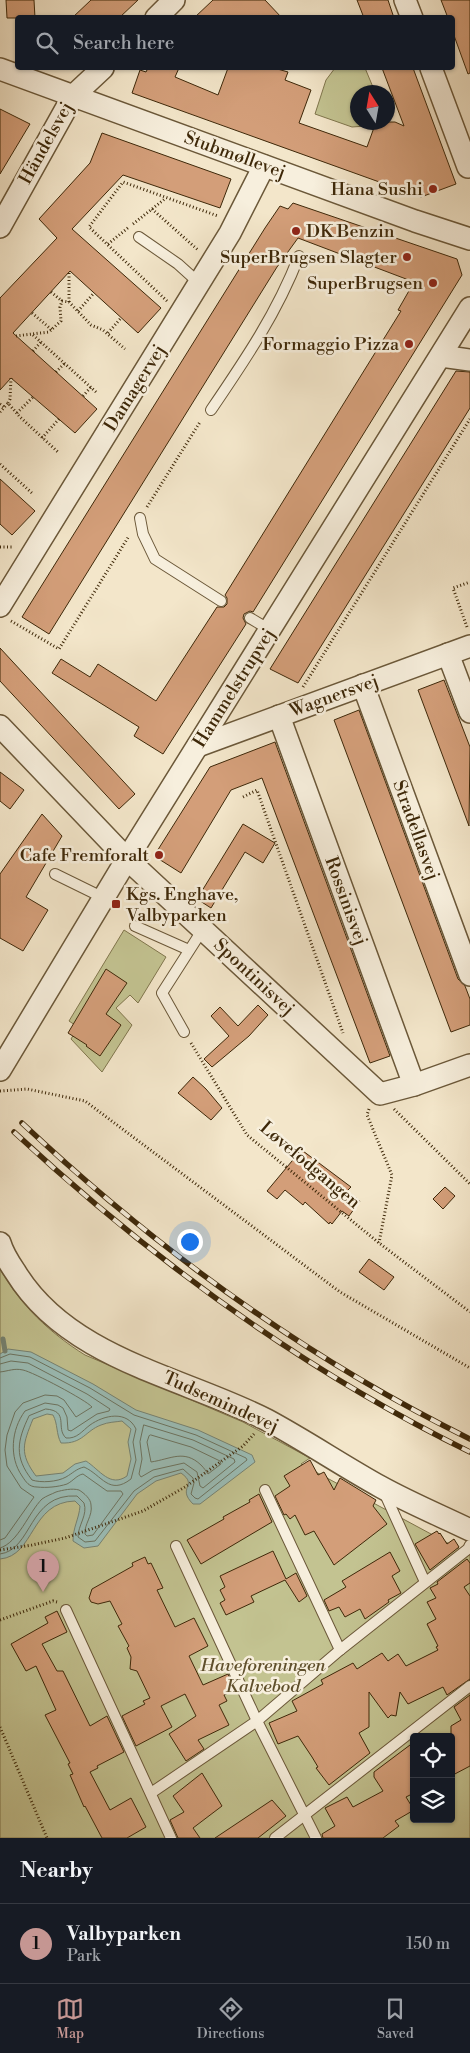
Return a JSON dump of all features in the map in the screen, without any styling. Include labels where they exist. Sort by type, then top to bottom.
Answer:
[{"type":"street","points":[[159,15],[174,0]]},
{"type":"street","points":[[405,0],[411,15]]},
{"type":"street","name":"Stubmøllevej","points":[[0,70],[415,221],[470,239]]},
{"type":"street","name":"Händelsvej","points":[[0,227],[72,96],[101,70]]},
{"type":"street","points":[[431,70],[468,167]]},
{"type":"street","name":"Damagervej","points":[[4,613],[242,212],[264,166]]},
{"type":"street","name":"Hammelstrupvej","points":[[0,1070],[127,860],[470,308]]},
{"type":"street","points":[[441,356],[470,360]]},
{"type":"street","name":"Wagnersvej","points":[[198,746],[448,654],[469,637]]},
{"type":"street","points":[[448,654],[470,712]]},
{"type":"street","name":"Stradellasvej","points":[[363,685],[470,975]]},
{"type":"street","name":"Rossinisvej","points":[[278,716],[414,1085]]},
{"type":"street","name":"Spontinisvej","points":[[0,726],[127,860],[376,1091]]},
{"type":"street","points":[[376,1091],[380,1094],[414,1085],[470,1065]]},
{"type":"street","name":"Tudsemindevej","points":[[0,1243],[2,1250],[22,1283],[46,1310],[74,1333],[105,1351],[266,1420],[382,1487],[470,1530]]},
{"type":"lane","points":[[139,238],[178,264],[199,283]]},
{"type":"lane","points":[[211,410],[259,340],[291,278],[299,256]]},
{"type":"lane","points":[[140,518],[143,534],[155,559],[221,601]]},
{"type":"lane","points":[[250,618],[270,630]]},
{"type":"lane","points":[[55,874],[104,898]]},
{"type":"lane","points":[[135,926],[189,950]]},
{"type":"lane","points":[[184,1032],[162,993],[202,929]]},
{"type":"lane","points":[[382,1487],[425,1582]]},
{"type":"lane","points":[[265,1490],[340,1650]]},
{"type":"lane","points":[[150,1793],[257,1721],[340,1650],[468,1549],[470,1545]]},
{"type":"lane","points":[[176,1546],[257,1721],[316,1838]]},
{"type":"lane","points":[[66,1610],[171,1838]]},
{"type":"lane","points":[[275,1838],[470,1686]]},
{"type":"path","points":[[108,244],[166,198]]},
{"type":"path","points":[[152,209],[200,252]]},
{"type":"path","points":[[69,272],[69,302]]},
{"type":"path","points":[[51,292],[62,301],[69,302],[91,325],[108,333],[125,348]]},
{"type":"path","points":[[78,311],[94,293]]},
{"type":"path","points":[[16,336],[52,330],[61,321],[60,307],[62,301]]},
{"type":"path","points":[[32,313],[52,330]]},
{"type":"path","points":[[108,333],[121,318]]},
{"type":"path","points":[[32,334],[96,392]]},
{"type":"path","points":[[33,351],[41,342]]},
{"type":"path","points":[[56,372],[64,364]]},
{"type":"path","points":[[0,412],[10,399],[11,378]]},
{"type":"path","points":[[82,396],[91,387]]},
{"type":"path","points":[[17,413],[33,397]]},
{"type":"path","points":[[8,403],[59,453]]},
{"type":"path","points":[[0,404],[4,407]]},
{"type":"path","points":[[42,438],[59,419]]},
{"type":"path","points":[[303,688],[470,419]]},
{"type":"path","points":[[4,613],[59,649],[200,422]]},
{"type":"path","points":[[0,464],[33,494]]},
{"type":"path","points":[[469,637],[453,588],[470,582]]},
{"type":"path","points":[[243,797],[257,790],[344,1033],[331,1049]]},
{"type":"path","name":"Løvefodgangen","points":[[184,1032],[247,1135],[379,1243],[470,1312]]},
{"type":"path","points":[[0,1091],[27,1089],[85,1101],[340,1292],[470,1368]]},
{"type":"path","points":[[379,1243],[392,1175],[367,1115],[376,1091],[470,1184]]},
{"type":"path","points":[[0,1550],[32,1546],[65,1538],[122,1520],[143,1511],[184,1487],[243,1446]]},
{"type":"path","points":[[0,1620],[53,1601],[59,1602],[66,1610]]},
{"type":"path","points":[[0,1728],[47,1838]]},
{"type":"green space","points":[[334,70],[366,70],[372,85],[350,85],[350,126],[315,114],[326,80]]},
{"type":"green space","points":[[124,930],[166,957],[138,1003],[130,995],[116,1008],[132,1025],[102,1072],[71,1039],[78,1027],[69,1021]]},
{"type":"green space","name":"Haveforeningen Kalvebod","points":[[0,1269],[17,1295],[37,1318],[72,1347],[85,1355],[243,1422],[310,1458],[301,1464],[470,1555],[470,1838],[0,1838]]},
{"type":"water","points":[[8,1349],[31,1352],[93,1384],[136,1410],[198,1430],[252,1455],[255,1462],[200,1504],[193,1504],[188,1498],[186,1490],[188,1481],[181,1473],[156,1481],[137,1494],[98,1546],[84,1548],[73,1541],[80,1506],[75,1501],[60,1504],[49,1510],[41,1519],[20,1549],[11,1556],[0,1559],[0,1354]],"holes":[[[47,1414],[53,1415],[61,1443],[68,1443],[79,1439],[104,1424],[122,1421],[131,1429],[128,1442],[131,1459],[127,1476],[121,1479],[110,1479],[86,1461],[75,1464],[63,1473],[36,1476],[27,1461],[24,1448],[25,1442],[33,1419]]]},
{"type":"building","points":[[6,0],[34,0],[35,15],[15,15],[15,18],[7,18]]},
{"type":"building","points":[[91,0],[138,0],[122,15],[75,15]]},
{"type":"building","points":[[213,0],[265,0],[279,15],[197,15]]},
{"type":"building","points":[[357,0],[388,0],[393,15],[363,15]]},
{"type":"building","points":[[441,0],[470,0],[470,73],[468,74],[455,38],[455,15],[447,15]]},
{"type":"building","points":[[140,70],[146,72],[147,70],[178,70],[175,77],[218,95],[227,70],[281,70],[288,72],[285,80],[311,90],[299,123],[367,147],[373,130],[395,130],[395,122],[404,126],[395,102],[395,85],[388,85],[383,70],[414,70],[456,184],[421,197],[132,93]]},
{"type":"building","points":[[0,109],[30,124],[0,174]]},
{"type":"building","points":[[102,133],[231,179],[220,208],[123,175],[72,229],[161,308],[138,333],[70,271],[13,333],[97,409],[75,433],[11,378],[0,390],[0,298],[57,238],[39,219],[90,163]]},
{"type":"building","points":[[293,203],[457,259],[462,275],[253,612],[250,611],[244,614],[243,618],[246,624],[163,754],[134,736],[139,727],[52,673],[61,659],[90,677],[98,664],[156,701],[217,607],[224,607],[227,604],[225,595],[401,311],[398,310],[414,282],[298,238],[277,267],[49,634],[22,617],[265,228],[280,206],[288,209]]},
{"type":"building","points":[[456,371],[470,372],[470,408],[298,683],[270,669]]},
{"type":"building","points":[[0,479],[35,511],[12,535],[0,524]]},
{"type":"building","points":[[0,648],[135,794],[119,809],[0,681]]},
{"type":"building","points":[[444,680],[470,747],[469,826],[418,690]]},
{"type":"building","points":[[359,710],[458,979],[465,986],[470,999],[470,1025],[451,1032],[334,720]]},
{"type":"building","points":[[275,742],[390,1056],[370,1063],[262,778],[231,790],[181,873],[154,856],[210,767]]},
{"type":"building","points":[[0,772],[24,790],[10,809],[0,801]]},
{"type":"building","points":[[42,814],[62,836],[26,897],[48,910],[23,951],[0,938],[0,874]]},
{"type":"building","points":[[243,824],[275,843],[263,863],[245,852],[211,908],[197,899]]},
{"type":"building","points":[[106,969],[127,983],[106,1014],[121,1025],[100,1056],[68,1033]]},
{"type":"building","points":[[258,1005],[268,1015],[249,1036],[212,1067],[204,1059],[229,1036],[211,1016],[220,1007],[238,1026]]},
{"type":"building","points":[[193,1077],[222,1108],[211,1120],[178,1093]]},
{"type":"building","points":[[303,1151],[351,1187],[347,1191],[360,1201],[349,1216],[342,1211],[332,1224],[330,1222],[329,1224],[305,1202],[303,1205],[285,1190],[277,1199],[267,1191],[297,1155],[298,1157]]},
{"type":"building","points":[[445,1187],[455,1196],[443,1209],[433,1199]]},
{"type":"building","points":[[369,1259],[394,1277],[384,1290],[359,1272]]},
{"type":"building","points":[[310,1460],[318,1475],[324,1472],[334,1490],[340,1478],[376,1500],[373,1506],[387,1524],[334,1565],[314,1531],[305,1535],[295,1515],[290,1519],[286,1514],[284,1515],[275,1496],[290,1486],[284,1476]]},
{"type":"building","points":[[259,1494],[272,1522],[201,1564],[187,1540],[224,1519],[223,1517],[250,1502],[249,1500]]},
{"type":"building","points":[[437,1531],[447,1544],[454,1539],[459,1547],[430,1570],[415,1544]]},
{"type":"building","points":[[273,1551],[286,1579],[296,1573],[307,1596],[299,1602],[285,1580],[251,1596],[254,1602],[226,1615],[220,1603],[225,1600],[220,1590],[225,1587],[220,1576]]},
{"type":"building","points":[[390,1552],[400,1571],[392,1576],[401,1593],[388,1600],[389,1602],[365,1619],[360,1609],[345,1617],[339,1607],[329,1611],[324,1600],[346,1587],[342,1581]]},
{"type":"building","points":[[145,1557],[148,1564],[151,1563],[163,1588],[157,1590],[175,1627],[194,1618],[208,1646],[189,1656],[203,1685],[228,1674],[235,1690],[224,1695],[227,1701],[219,1705],[229,1725],[198,1740],[204,1749],[186,1761],[169,1734],[196,1716],[185,1694],[161,1706],[172,1727],[136,1746],[122,1716],[145,1704],[143,1701],[150,1698],[137,1671],[130,1669],[131,1657],[127,1648],[129,1646],[118,1626],[122,1624],[110,1601],[98,1604],[91,1602],[89,1598],[92,1589],[133,1566],[132,1563]]},
{"type":"building","points":[[467,1559],[470,1563],[470,1583],[464,1587],[470,1596],[470,1679],[447,1695],[443,1687],[408,1704],[400,1692],[396,1716],[391,1715],[388,1718],[369,1692],[369,1727],[359,1733],[370,1753],[329,1785],[316,1768],[318,1767],[298,1736],[278,1744],[269,1723],[297,1711],[292,1701],[323,1684],[321,1680],[353,1663],[357,1669],[382,1653],[388,1661],[398,1654],[406,1666],[438,1650],[436,1647],[438,1646],[427,1624],[436,1619],[427,1602],[436,1598],[430,1588],[438,1584],[437,1582]]},
{"type":"building","points":[[57,1611],[67,1632],[42,1644],[57,1671],[63,1671],[90,1726],[107,1716],[124,1752],[97,1766],[98,1768],[90,1772],[110,1810],[131,1798],[146,1827],[127,1838],[102,1838],[84,1807],[70,1775],[73,1774],[68,1764],[70,1763],[45,1715],[56,1710],[36,1666],[26,1671],[11,1644],[48,1623],[45,1617]]},
{"type":"building","points":[[470,1695],[470,1766],[455,1774],[455,1733],[451,1733],[451,1726],[461,1720],[454,1707]]},
{"type":"building","points":[[410,1745],[410,1795],[406,1797],[410,1804],[410,1812],[395,1821],[399,1826],[383,1838],[323,1838],[322,1834],[335,1826],[325,1808],[347,1797],[353,1807],[383,1791],[374,1777],[374,1772]]},
{"type":"building","points":[[202,1773],[222,1806],[193,1828],[200,1838],[178,1838],[170,1820],[184,1812],[173,1796]]},
{"type":"building","points":[[272,1800],[286,1816],[258,1838],[215,1838]]},
{"type":"waterway","points":[[3,1339],[5,1351]]},
{"type":"railway","points":[[22,1123],[125,1214],[234,1298],[350,1373],[470,1439]]},
{"type":"railway","points":[[14,1132],[119,1224],[230,1308],[288,1348],[347,1385],[408,1420],[470,1452]]},
{"type":"place","name":"Hana Sushi","points":[[433,189]]},
{"type":"place","name":"DK Benzin","points":[[296,231]]},
{"type":"place","name":"SuperBrugsen Slagter","points":[[407,257]]},
{"type":"place","name":"SuperBrugsen","points":[[433,283]]},
{"type":"place","name":"Formaggio Pizza","points":[[409,344]]},
{"type":"place","name":"Cafe Fremforalt","points":[[159,855]]},
{"type":"place","name":"Kgs. Enghave, Valbyparken","points":[[116,904]]},
{"type":"place","name":"Valbyparken","points":[[43,1592]]}]
